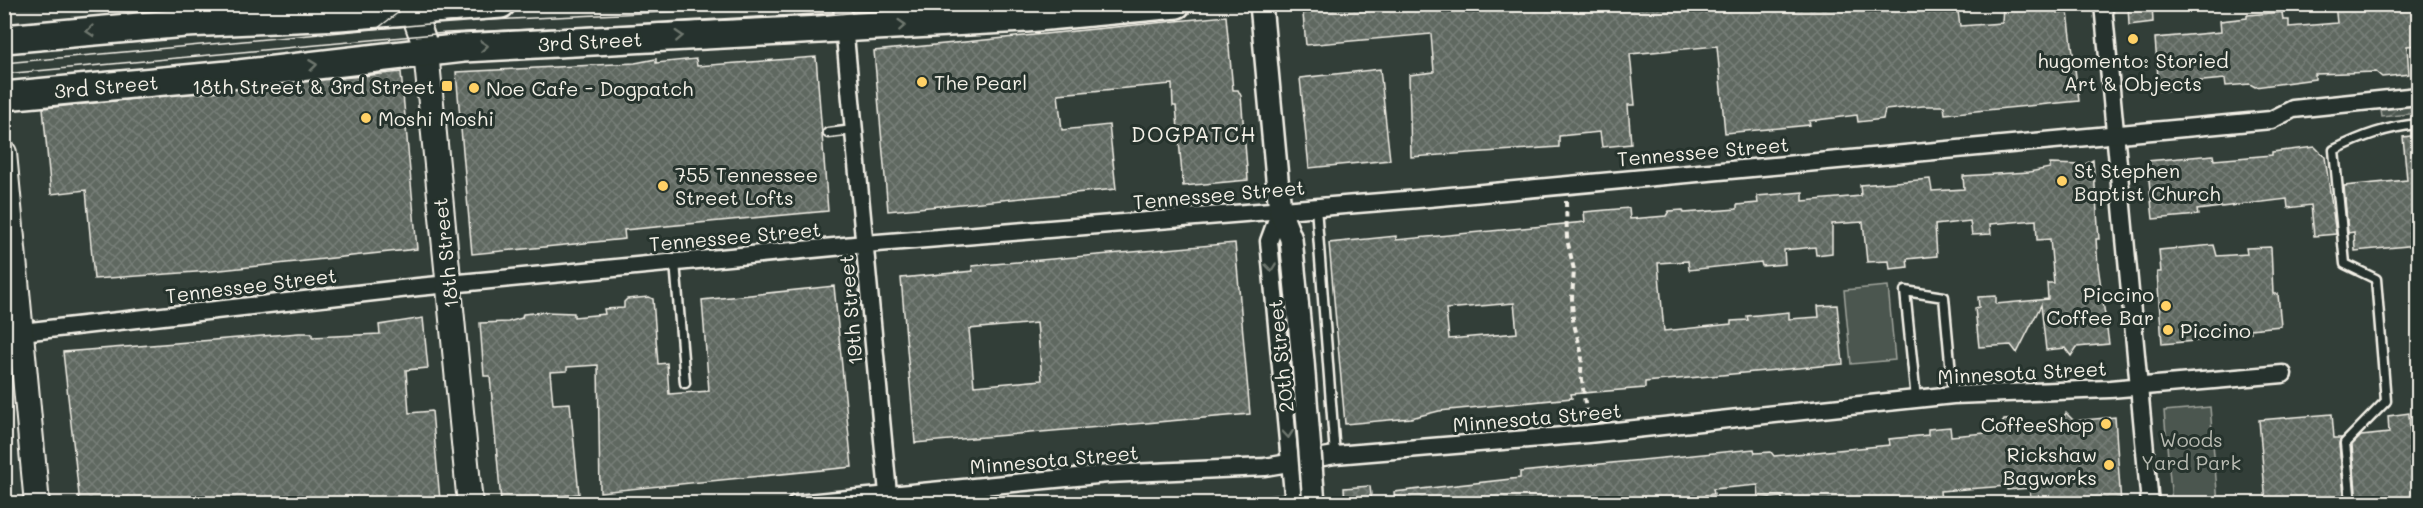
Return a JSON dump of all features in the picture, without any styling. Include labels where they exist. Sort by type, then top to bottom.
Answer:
[{"type":"main road","points":[[4,39],[185,23],[414,7],[501,4]]},
{"type":"main road","name":"3rd Street","points":[[4,96],[259,72],[426,52],[843,17],[1046,17],[1177,4]]},
{"type":"main road","name":"18th Street","points":[[414,7],[416,26],[424,35],[426,52],[470,504]]},
{"type":"main road","points":[[4,153],[37,504]]},
{"type":"street","name":"20th Street","points":[[1261,4],[1280,211],[1291,239],[1314,504]]},
{"type":"street","points":[[2103,4],[2150,504]]},
{"type":"street","name":"19th Street","points":[[843,17],[889,499]]},
{"type":"street","name":"Tennessee Street","points":[[22,332],[448,284],[865,244],[1280,211],[2271,120],[2293,109],[2418,96]]},
{"type":"street","name":"20th Street","points":[[1280,211],[1269,242],[1294,504]]},
{"type":"street","name":"Minnesota Street","points":[[796,504],[889,499],[1108,474],[1265,467],[1335,455],[1588,434],[1953,395],[2139,386],[2283,374]]},
{"type":"lane","points":[[2351,504],[2345,443],[2386,401],[2376,279],[2345,264],[2334,150],[2374,132],[2418,124]]},
{"type":"lane","points":[[828,133],[854,130]]},
{"type":"lane","points":[[1316,207],[1335,455]]},
{"type":"lane","points":[[675,262],[685,383]]},
{"type":"lane","points":[[1916,399],[1905,291],[1944,297],[1953,395]]},
{"type":"path","points":[[1565,185],[1567,239],[1574,270],[1573,320],[1582,355],[1581,372],[1588,434]]},
{"type":"green space","points":[[2418,106],[2418,113],[2382,117],[2381,110]]},
{"type":"green space","points":[[1888,286],[1895,360],[1851,364],[1844,290]]},
{"type":"green space","name":"Woods Yard Park","points":[[2210,407],[2218,503],[2172,503],[2164,411]]},
{"type":"green space","points":[[1285,494],[1285,503],[1198,503]]},
{"type":"building","points":[[1302,4],[1957,4],[1960,26],[2002,23],[2003,4],[2057,4],[2057,13],[2068,12],[2079,101],[1945,114],[1944,106],[1923,106],[1885,110],[1883,119],[1858,122],[1857,115],[1809,121],[1810,125],[1725,133],[1717,46],[1630,54],[1635,105],[1628,105],[1631,144],[1602,147],[1600,132],[1559,136],[1559,147],[1411,157],[1409,75],[1434,72],[1431,34],[1306,45]]},
{"type":"building","points":[[2128,4],[2152,4],[2153,22],[2129,25]]},
{"type":"building","points":[[2335,4],[2418,4],[2418,45],[2407,46],[2409,74],[2382,77],[2376,72],[2315,74],[2315,79],[2255,87],[2250,84],[2226,86],[2225,79],[2181,83],[2182,90],[2159,91],[2155,38],[2221,32],[2220,21],[2247,18],[2247,15],[2282,12],[2283,20],[2289,20],[2289,27],[2337,23]]},
{"type":"building","points":[[1226,16],[1233,90],[1238,90],[1241,96],[1248,180],[1183,186],[1172,84],[1058,94],[1062,130],[1109,125],[1116,189],[888,211],[874,51]]},
{"type":"building","points":[[816,57],[828,211],[624,230],[625,239],[472,254],[456,72],[635,63],[656,59],[656,63],[696,59],[697,66]]},
{"type":"building","points":[[1380,69],[1390,160],[1309,168],[1300,78]]},
{"type":"building","points":[[401,72],[417,249],[211,271],[94,279],[86,190],[51,194],[43,108]]},
{"type":"building","points":[[2418,135],[2418,245],[2355,251],[2354,232],[2348,233],[2344,186],[2407,180],[2403,137]]},
{"type":"building","points":[[2315,147],[2325,157],[2336,234],[2314,236],[2311,205],[2288,208],[2287,199],[2197,210],[2198,215],[2153,219],[2147,161],[2213,155],[2214,160],[2272,155],[2272,152]]},
{"type":"building","points":[[2093,160],[2099,239],[2096,239],[2098,266],[2109,344],[2077,347],[2071,356],[2065,348],[2046,350],[2041,305],[2017,353],[2011,345],[1979,347],[1975,308],[1979,307],[1978,297],[1996,296],[1996,304],[2048,299],[2047,283],[2054,283],[2050,239],[2037,240],[2036,220],[1990,224],[1991,234],[1972,235],[1970,221],[1935,225],[1937,256],[1907,259],[1908,267],[1890,269],[1889,261],[1867,262],[1863,222],[1832,224],[1832,253],[1816,255],[1815,247],[1784,250],[1785,264],[1762,266],[1761,262],[1689,270],[1688,261],[1658,263],[1664,331],[1731,324],[1731,321],[1748,320],[1747,316],[1789,312],[1789,319],[1819,317],[1818,306],[1837,305],[1843,364],[1645,382],[1645,388],[1571,394],[1572,398],[1439,411],[1411,418],[1345,424],[1329,243],[1396,236],[1396,240],[1585,222],[1584,212],[1629,208],[1630,219],[1666,216],[1669,211],[1683,210],[1684,213],[1737,209],[1737,205],[1758,203],[1757,196],[1803,192],[1803,201],[1861,196],[1860,185],[1930,179],[1932,191],[1964,189],[1963,176],[2029,172],[2050,168],[2050,164],[2084,165]],"holes":[[[1514,303],[1517,333],[1449,339],[1446,309]]]},
{"type":"building","points":[[1235,243],[1250,414],[915,443],[901,278],[973,271],[972,266]],"holes":[[[1037,323],[1042,380],[974,386],[969,329]]]},
{"type":"building","points":[[2214,245],[2217,256],[2247,254],[2246,248],[2271,247],[2273,294],[2278,294],[2281,326],[2206,337],[2206,340],[2162,344],[2157,272],[2161,272],[2159,250]]},
{"type":"building","points":[[834,286],[852,467],[600,492],[598,365],[567,367],[567,371],[550,372],[553,404],[570,403],[579,494],[501,502],[490,376],[484,376],[480,323],[508,322],[522,318],[523,314],[545,312],[574,313],[574,317],[605,314],[604,309],[624,308],[624,302],[627,299],[649,297],[653,299],[658,364],[667,363],[669,394],[709,391],[702,300]]},
{"type":"building","points":[[423,318],[428,368],[406,370],[409,413],[432,411],[440,500],[405,504],[80,504],[63,352],[299,333],[312,333],[312,337],[380,334],[379,325]]},
{"type":"building","points":[[2066,413],[2074,421],[2115,417],[2121,504],[2031,504],[2030,488],[2007,490],[2007,486],[1940,491],[1941,501],[1918,503],[1917,500],[1882,504],[1782,504],[1782,497],[1759,499],[1758,485],[1713,489],[1714,494],[1705,495],[1706,504],[1665,504],[1664,499],[1609,504],[1395,504],[1394,492],[1520,478],[1520,472],[1754,449],[1755,453],[1771,452],[1774,456],[1890,445],[1889,439],[1928,435],[1928,429],[1950,427],[1951,436],[1997,432],[2004,420],[2019,419],[2026,425],[2061,422]]},
{"type":"building","points":[[2409,413],[2410,431],[2418,430],[2418,504],[2357,504],[2352,445],[2361,436],[2389,433],[2388,416]]},
{"type":"building","points":[[2332,414],[2334,438],[2341,438],[2339,444],[2345,504],[2266,504],[2259,420]]},
{"type":"building","points":[[1370,486],[1372,504],[1345,504],[1344,488]]},
{"type":"tram line","points":[[378,28],[399,12],[403,4]]},
{"type":"tram line","points":[[4,63],[450,22],[835,4]]},
{"type":"tram line","points":[[4,74],[446,33],[816,16],[946,4]]},
{"type":"place","name":"hugomento: Storied Art & Objects","points":[[2133,39]]},
{"type":"place","name":"The Pearl","points":[[922,82]]},
{"type":"place","name":"18th Street & 3rd Street","points":[[447,86]]},
{"type":"place","name":"Noe Cafe - Dogpatch","points":[[474,88]]},
{"type":"place","name":"Moshi Moshi","points":[[366,118]]},
{"type":"place","name":"St Stephen Baptist Church","points":[[2062,181]]},
{"type":"place","name":"755 Tennessee Street Lofts","points":[[663,186]]},
{"type":"place","name":"Piccino Coffee Bar","points":[[2166,306]]},
{"type":"place","name":"Piccino","points":[[2168,330]]},
{"type":"place","name":"CoffeeShop","points":[[2106,424]]},
{"type":"place","name":"Rickshaw Bagworks","points":[[2109,465]]},
{"type":"district","name":"DOGPATCH","points":[[1194,133]]}]
